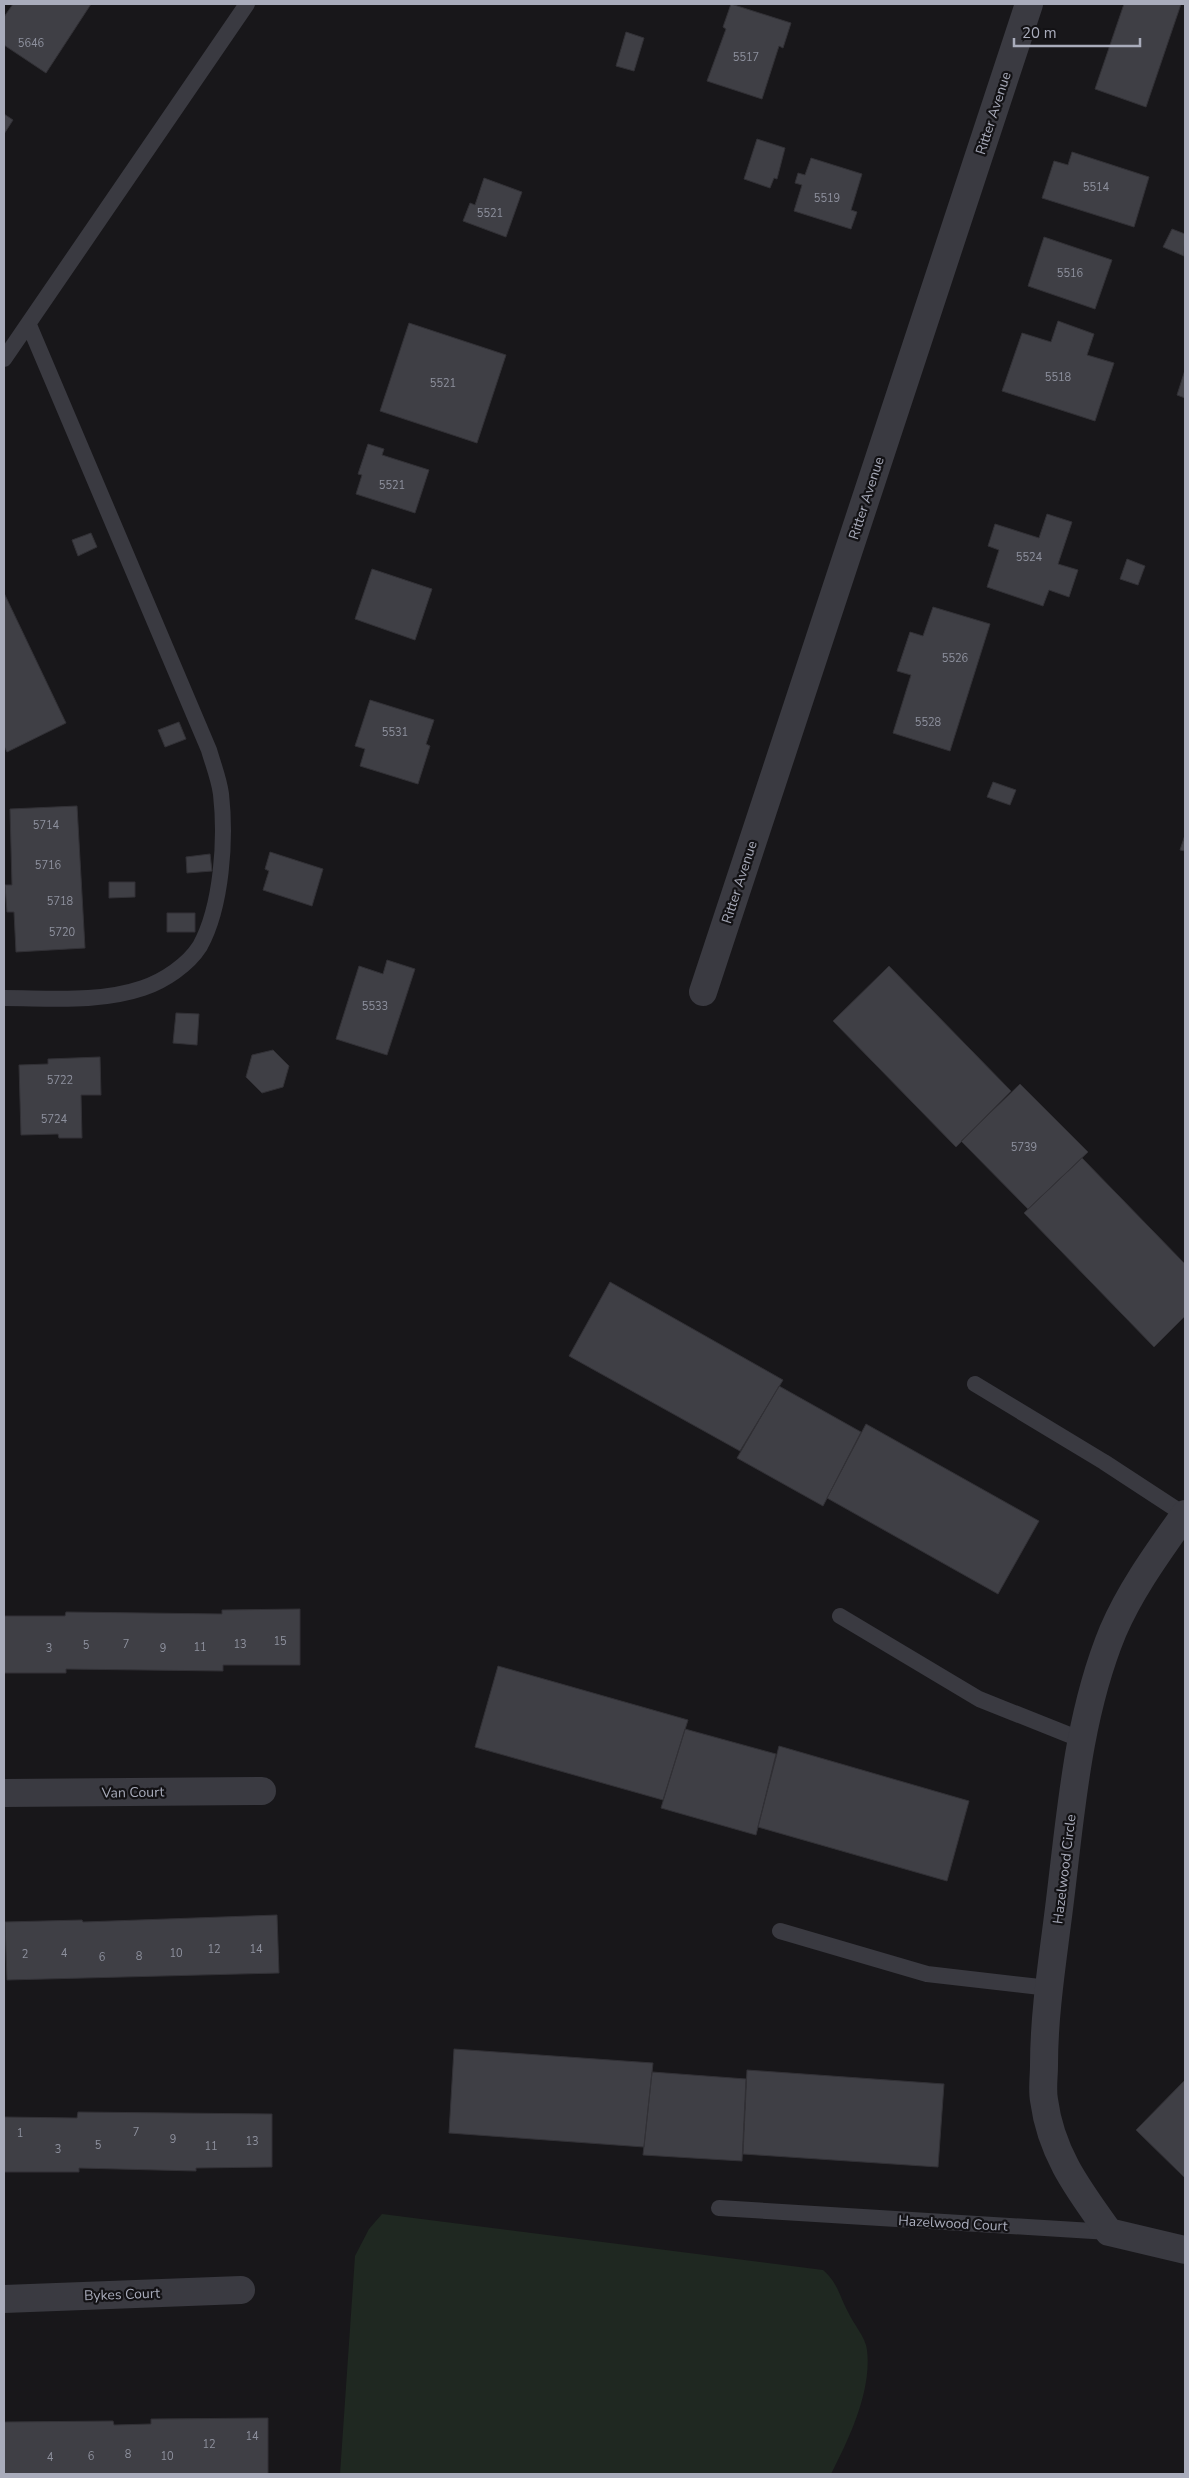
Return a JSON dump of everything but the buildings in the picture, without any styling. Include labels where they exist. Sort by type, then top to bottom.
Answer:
[{"type":"street","name":"Ritter Avenue","points":[[703,992],[1030,4]]},
{"type":"street","name":"Hazelwood Circle","points":[[1109,2232],[1070,2177],[1054,2141],[1044,2099],[1044,2028],[1082,1740],[1100,1665],[1114,1630],[1150,1564],[1185,1514]]},
{"type":"street","name":"Van Court","points":[[4,1793],[262,1790]]},
{"type":"street","name":"Hazelwood Court","points":[[1109,2232],[1185,2250]]},
{"type":"street","name":"Bykes Court","points":[[4,2298],[241,2290]]},
{"type":"lane","points":[[4,359],[247,4]]},
{"type":"lane","points":[[4,998],[102,998],[144,988],[177,970],[199,947],[211,921],[219,883],[222,841],[221,793],[209,750],[29,325]]},
{"type":"lane","points":[[974,1384],[1104,1462],[1185,1514]]},
{"type":"lane","points":[[840,1616],[979,1699],[1082,1740]]},
{"type":"lane","points":[[780,1931],[927,1974],[1049,1988]]},
{"type":"lane","name":"Hazelwood Court","points":[[719,2208],[1109,2232]]},
{"type":"shaded area","points":[[382,2214],[823,2270],[835,2285],[866,2345],[868,2366],[863,2398],[858,2414],[831,2474],[340,2474],[355,2256],[369,2229]]}]
